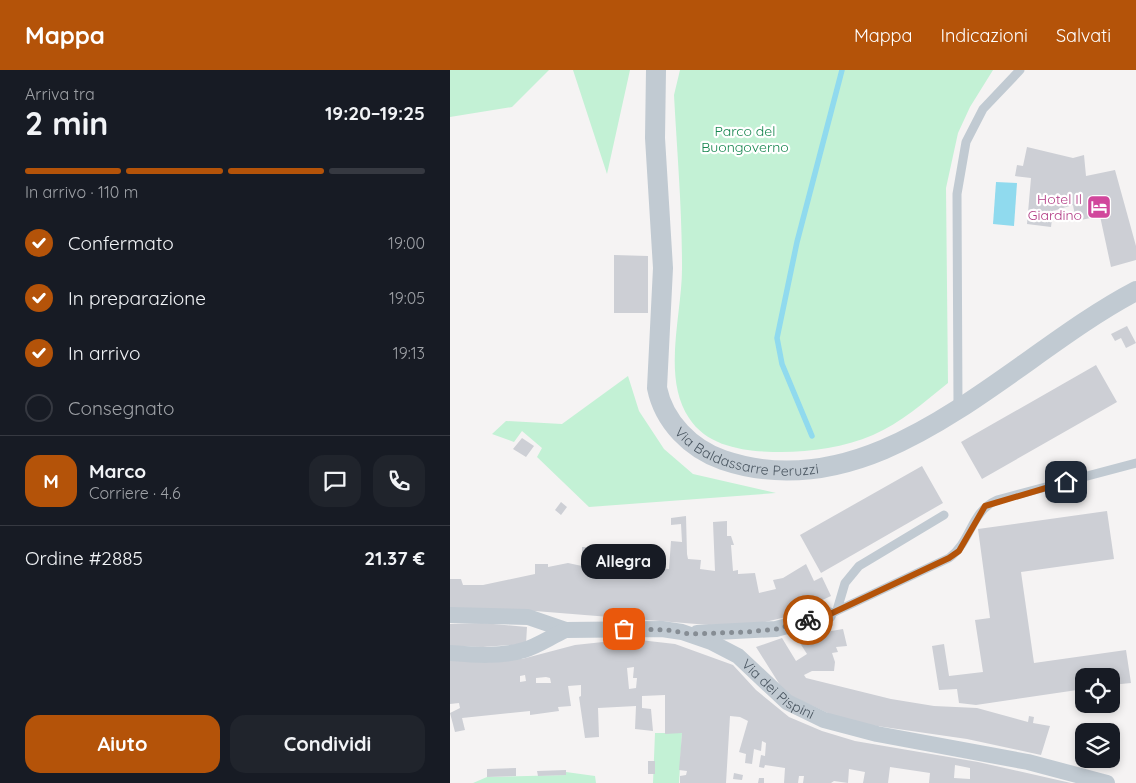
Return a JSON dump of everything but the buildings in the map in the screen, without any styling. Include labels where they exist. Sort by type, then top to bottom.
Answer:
[{"type":"street","name":"Via Baldassarre Peruzzi","points":[[656,70],[655,138],[663,268],[656,378],[662,403],[681,434],[704,452],[730,463],[769,470],[815,468],[851,461],[879,451],[911,436],[958,409],[1136,291]]},
{"type":"street","points":[[690,634],[776,629],[833,612]]},
{"type":"street","name":"Via dei Pispini","points":[[450,615],[484,614],[528,618],[566,630],[662,629],[690,634],[738,656],[787,702],[824,720],[876,734],[1028,762],[1107,783]]},
{"type":"street","points":[[450,653],[508,654],[525,650],[566,630]]},
{"type":"lane","points":[[958,409],[957,194],[966,142],[983,109],[1020,70]]},
{"type":"lane","points":[[833,612],[949,558],[959,551],[985,506],[997,500],[1136,463]]},
{"type":"lane","points":[[833,612],[845,582],[859,566],[944,515]]},
{"type":"green space","points":[[450,70],[549,70],[512,107],[450,117]]},
{"type":"green space","points":[[573,70],[630,70],[607,174]]},
{"type":"green space","name":"Parco del Buongoverno","points":[[680,70],[993,70],[970,107],[958,133],[946,188],[948,383],[912,412],[883,430],[861,440],[836,446],[798,452],[773,452],[738,448],[715,441],[705,435],[689,418],[681,401],[676,383],[675,364],[682,265],[674,95]]},
{"type":"green space","points":[[628,376],[639,411],[664,449],[693,474],[776,493],[589,507],[537,457],[542,448],[522,431],[514,442],[492,434],[506,421],[562,424]]},
{"type":"green space","points":[[655,733],[682,733],[679,783],[653,783]]},
{"type":"green space","points":[[566,772],[595,776],[596,783],[473,783],[487,777],[566,775]]},
{"type":"water","points":[[996,182],[1017,183],[1014,226],[993,224]]},
{"type":"waterway","points":[[812,436],[782,364],[777,338],[797,242],[842,70]]},
{"type":"way so far","points":[[624,629],[668,630],[690,634],[747,632],[776,629],[808,620]]},
{"type":"place","name":"Hotel Il Giardino","points":[[1099,207]]},
{"type":"place","name":"Allegra","points":[[624,629]]},
{"type":"route","points":[[808,620],[828,615],[949,558],[959,551],[978,514],[985,506],[997,500],[1066,482]]}]
